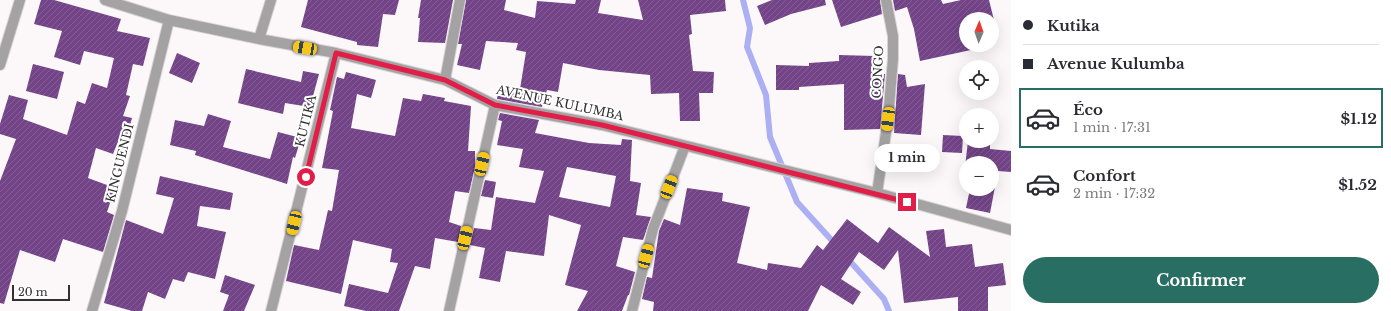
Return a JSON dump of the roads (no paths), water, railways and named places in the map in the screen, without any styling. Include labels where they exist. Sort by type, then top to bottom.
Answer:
[{"type":"street","points":[[0,66],[20,0]]},
{"type":"street","name":"AVENUE KULUMBA","points":[[105,0],[169,20],[336,53],[445,80],[495,105],[602,125],[730,158],[877,193],[1011,230]]},
{"type":"street","points":[[259,39],[270,0]]},
{"type":"street","points":[[445,80],[460,0]]},
{"type":"street","name":"CONGO","points":[[877,193],[888,119],[893,59],[893,36],[886,0]]},
{"type":"street","name":"KINGUENDI","points":[[92,311],[122,211],[169,20]]},
{"type":"street","name":"KUTIKA","points":[[271,311],[336,53]]},
{"type":"street","points":[[449,311],[495,105]]},
{"type":"street","points":[[632,311],[653,229],[685,146]]},
{"type":"waterway","points":[[743,0],[750,28],[747,47],[766,95],[770,137],[797,202],[836,245]]},
{"type":"waterway","points":[[847,258],[884,299],[889,311]]}]
